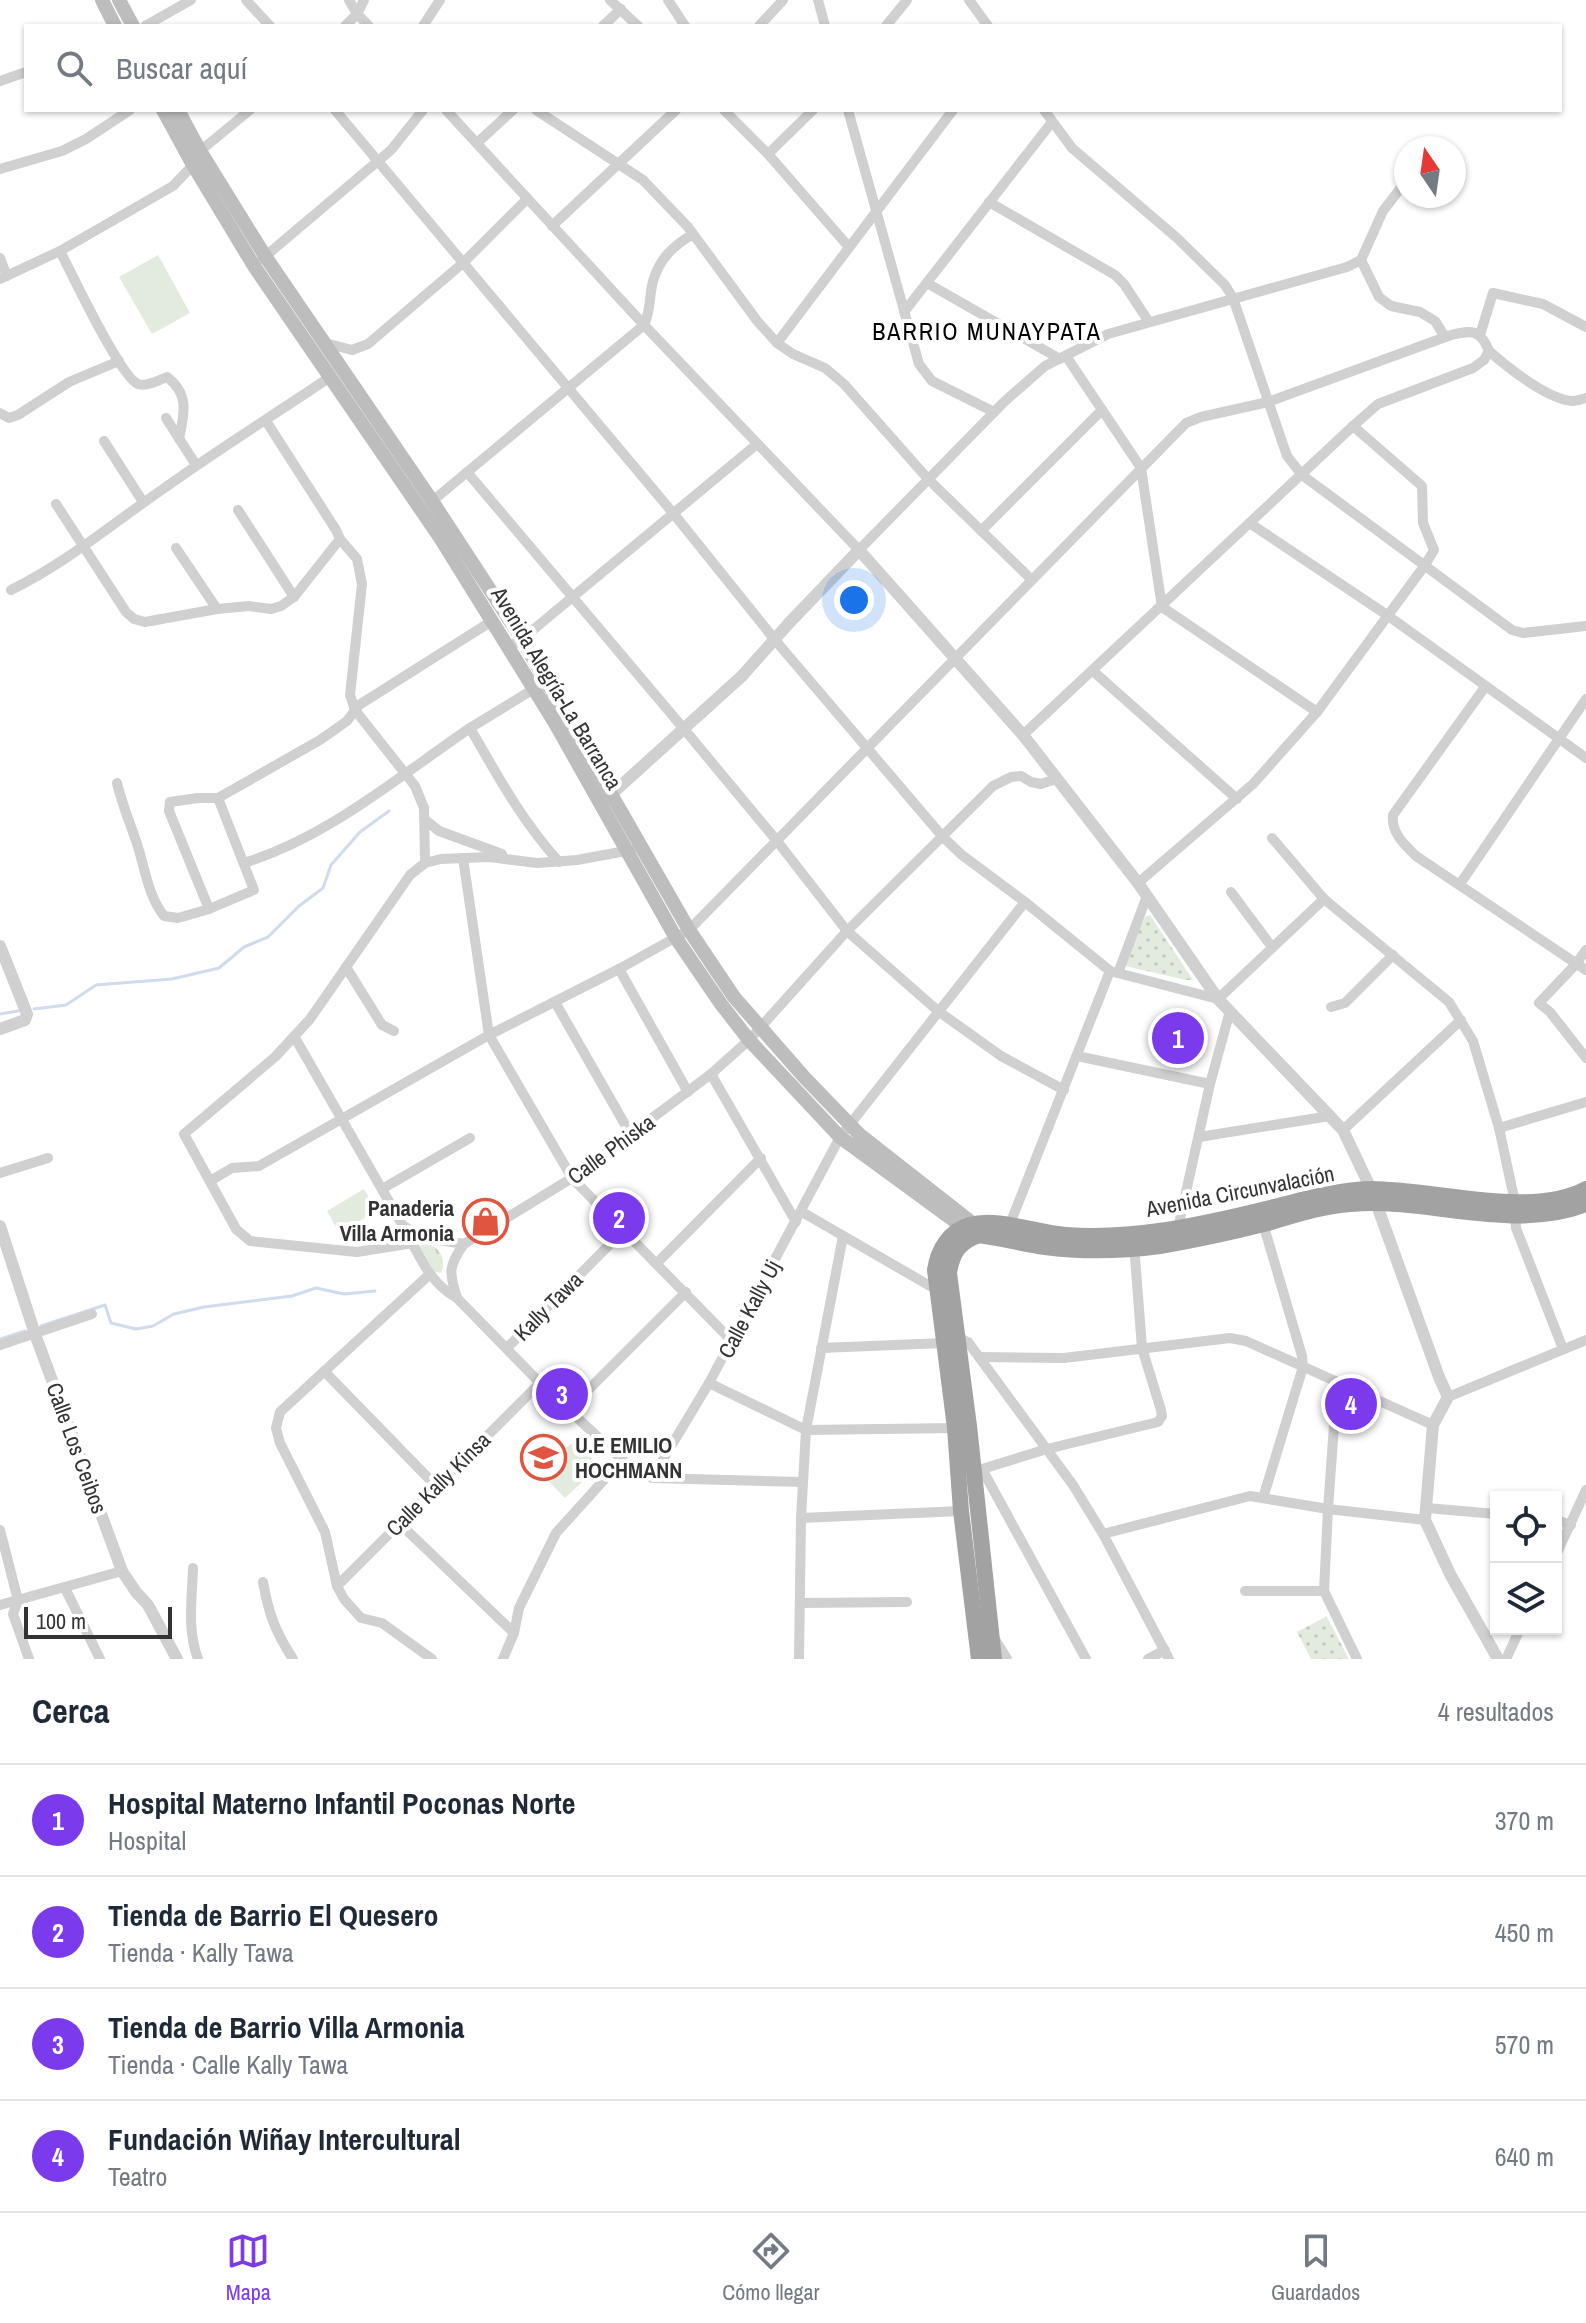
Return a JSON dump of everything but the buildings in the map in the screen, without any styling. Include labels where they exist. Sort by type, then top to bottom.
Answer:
[{"type":"highway","name":"Avenida Circunvalación","points":[[1514,1208],[1572,1196],[1586,1189]]},
{"type":"highway","name":"Avenida Circunvalación","points":[[971,1231],[993,1223],[1043,1247],[1100,1251],[1178,1228],[1322,1208],[1373,1196],[1514,1208],[1543,1215],[1586,1204]]},
{"type":"highway","name":"Avenida Circunvalación","points":[[1134,1241],[1178,1243],[1261,1217]]},
{"type":"highway","points":[[971,1231],[950,1261],[944,1289],[961,1511],[990,1652]]},
{"type":"highway","points":[[948,1340],[978,1469],[990,1652]]},
{"type":"main road","points":[[102,0],[114,24]]},
{"type":"main road","points":[[119,0],[132,24]]},
{"type":"main road","name":"Avenida Alegría-La Barranca","points":[[164,112],[193,165],[260,261],[322,341],[427,505],[492,621],[541,686]]},
{"type":"main road","name":"Avenida Alegría-La Barranca","points":[[179,112],[304,338],[522,639],[541,686],[682,934],[749,1040],[840,1137],[971,1231]]},
{"type":"main road","name":"Avenida Alegría-La Barranca","points":[[682,934],[760,1028],[850,1125],[971,1231]]},
{"type":"street","points":[[149,24],[191,0]]},
{"type":"street","points":[[246,0],[268,24]]},
{"type":"street","points":[[349,0],[367,24]]},
{"type":"street","points":[[347,24],[364,0]]},
{"type":"street","points":[[424,24],[440,0]]},
{"type":"street","points":[[610,0],[636,24]]},
{"type":"street","points":[[668,0],[684,24]]},
{"type":"street","points":[[761,24],[783,0]]},
{"type":"street","points":[[818,0],[824,24]]},
{"type":"street","points":[[888,24],[907,0]]},
{"type":"street","points":[[969,0],[987,24]]},
{"type":"street","points":[[605,24],[621,9]]},
{"type":"street","points":[[0,81],[24,73]]},
{"type":"street","points":[[0,169],[62,151],[127,112]]},
{"type":"street","points":[[0,258],[4,278],[60,251],[173,186],[193,165],[200,151],[248,112]]},
{"type":"street","points":[[337,112],[673,513],[775,640],[942,836],[962,855],[1114,972],[1218,999]]},
{"type":"street","points":[[260,261],[391,150],[421,112]]},
{"type":"street","points":[[448,112],[644,325],[859,550],[1023,735],[1138,883],[1218,999],[1343,1130],[1373,1196],[1448,1397]]},
{"type":"street","points":[[477,143],[511,112]]},
{"type":"street","points":[[539,112],[643,180],[693,234],[777,343],[825,368],[844,384],[928,479],[1032,580]]},
{"type":"street","points":[[552,226],[674,112]]},
{"type":"street","points":[[726,112],[768,154],[848,246]]},
{"type":"street","points":[[768,154],[811,112]]},
{"type":"street","points":[[849,112],[919,364],[932,381],[994,412]]},
{"type":"street","points":[[777,343],[951,112]]},
{"type":"street","points":[[1045,112],[1072,148],[1177,238],[1225,285],[1233,298],[1287,456],[1302,475],[1512,630],[1523,633],[1586,626]]},
{"type":"street","points":[[904,312],[1052,122]]},
{"type":"street","points":[[605,799],[742,676],[928,479],[1045,366],[1108,334],[1347,267],[1361,260],[1383,211],[1394,197]]},
{"type":"street","points":[[304,338],[352,350],[363,348],[463,263],[527,199]]},
{"type":"street","points":[[989,202],[1115,275],[1149,322]]},
{"type":"street","points":[[427,505],[644,325],[649,316],[653,282],[664,257],[673,245],[693,234]]},
{"type":"street","points":[[60,251],[102,334],[130,378],[138,385],[167,377],[179,389],[185,401],[179,439]]},
{"type":"street","points":[[1361,260],[1379,297],[1391,306],[1420,312],[1435,321],[1445,337]]},
{"type":"street","points":[[927,283],[1063,357],[1141,468],[1162,607],[1317,712]]},
{"type":"street","points":[[1480,335],[1493,293],[1543,304],[1586,327]]},
{"type":"street","points":[[210,1181],[232,1168],[259,1166],[489,1035],[682,934],[1186,423],[1268,402],[1464,332],[1480,335],[1489,351],[1515,373],[1556,396],[1573,401],[1586,398]]},
{"type":"street","points":[[1023,735],[1378,404],[1473,368],[1484,360],[1489,351]]},
{"type":"street","points":[[0,413],[9,418],[18,415],[69,382],[119,361]]},
{"type":"street","points":[[11,590],[84,547],[196,465],[330,377]]},
{"type":"street","points":[[981,531],[1102,410]]},
{"type":"street","points":[[166,418],[196,465]]},
{"type":"street","points":[[266,421],[340,539],[357,559],[362,584],[350,689],[355,710],[415,786],[424,808],[425,863]]},
{"type":"street","points":[[1138,883],[1253,784],[1317,712],[1434,550],[1423,523],[1422,486],[1353,426]]},
{"type":"street","points":[[104,441],[143,502]]},
{"type":"street","points":[[509,647],[757,444]]},
{"type":"street","points":[[467,472],[777,841],[847,931],[938,1011],[1001,1056],[1064,1090]]},
{"type":"street","points":[[56,504],[126,612],[134,619],[145,622],[217,609],[249,606],[271,609],[294,597],[340,539]]},
{"type":"street","points":[[238,510],[294,597]]},
{"type":"street","points":[[1251,524],[1387,615],[1586,758]]},
{"type":"street","points":[[176,548],[217,609]]},
{"type":"street","points":[[209,909],[169,811],[170,802],[218,798],[320,740],[378,693],[492,621]]},
{"type":"street","points":[[1093,671],[1237,799]]},
{"type":"street","points":[[244,863],[312,835],[470,728],[541,686]]},
{"type":"street","points":[[1485,687],[1393,815],[1392,825],[1416,856],[1581,967]]},
{"type":"street","points":[[1460,884],[1586,699]]},
{"type":"street","points":[[470,728],[520,814],[559,862]]},
{"type":"street","name":"Calle Phiska","points":[[464,1244],[572,1178],[711,1074],[749,1040],[847,931],[993,786],[1011,777],[1021,776],[1041,784],[1056,779]]},
{"type":"street","points":[[117,783],[155,905],[164,916],[178,918],[254,890],[218,798]]},
{"type":"street","points":[[424,819],[439,831],[519,861]]},
{"type":"street","points":[[1272,838],[1324,899],[1449,1002],[1473,1041],[1499,1128],[1516,1228],[1563,1349]]},
{"type":"street","points":[[413,1243],[357,1252],[250,1241],[236,1229],[184,1134],[275,1057],[310,1019],[410,875],[425,863],[441,859],[489,857],[537,863],[559,862],[634,849]]},
{"type":"street","points":[[463,858],[489,1035],[572,1178],[731,1340]]},
{"type":"street","points":[[1231,892],[1272,947]]},
{"type":"street","points":[[1008,1232],[1077,1056],[1147,896]]},
{"type":"street","points":[[1218,999],[1324,899]]},
{"type":"street","name":"Calle Kally Uj","points":[[652,1478],[709,1383],[840,1137],[1025,902]]},
{"type":"street","points":[[0,946],[27,1014],[25,1020],[0,1029]]},
{"type":"street","points":[[1586,950],[1581,967],[1539,1003],[1550,1012],[1586,1058]]},
{"type":"street","points":[[1331,1007],[1345,1003],[1393,955]]},
{"type":"street","points":[[346,967],[382,1025],[394,1031]]},
{"type":"street","points":[[619,969],[688,1092]]},
{"type":"street","points":[[555,1002],[631,1135]]},
{"type":"street","points":[[1178,1228],[1210,1084],[1230,1011]]},
{"type":"street","points":[[1343,1130],[1461,1020]]},
{"type":"street","points":[[294,1036],[430,1274],[633,1470],[652,1478],[802,1482]]},
{"type":"street","points":[[1077,1056],[1210,1084]]},
{"type":"street","points":[[711,1074],[799,1217],[843,1236],[944,1289]]},
{"type":"street","points":[[1499,1128],[1586,1102]]},
{"type":"street","points":[[1199,1137],[1330,1116]]},
{"type":"street","points":[[382,1189],[470,1138]]},
{"type":"street","points":[[0,1173],[48,1158]]},
{"type":"street","points":[[657,1263],[761,1158]]},
{"type":"street","points":[[1261,1217],[1303,1367],[1263,1498]]},
{"type":"street","name":"Calle Los Ceibos","points":[[0,1226],[35,1334],[122,1571],[148,1605],[177,1659]]},
{"type":"street","points":[[403,1226],[426,1238],[464,1244],[452,1260],[450,1277],[457,1298]]},
{"type":"street","name":"Kally Tawa","points":[[507,1348],[624,1230]]},
{"type":"street","points":[[799,1659],[802,1482],[806,1430],[843,1236]]},
{"type":"street","points":[[1086,1659],[978,1469],[1158,1422],[1162,1416],[1161,1410],[1142,1348],[1134,1241]]},
{"type":"street","points":[[430,1274],[280,1412],[276,1428],[280,1443],[325,1532],[337,1586],[344,1599],[361,1618],[382,1623],[432,1659]]},
{"type":"street","points":[[568,1410],[686,1292]]},
{"type":"street","points":[[0,1345],[92,1314]]},
{"type":"street","points":[[979,1357],[1064,1358],[1230,1338],[1246,1341],[1433,1425]]},
{"type":"street","points":[[821,1348],[948,1340],[968,1342],[1073,1485],[1103,1534],[1167,1654],[1148,1659]]},
{"type":"street","points":[[1498,1659],[1450,1574],[1426,1514],[1433,1425],[1448,1397],[1586,1340]]},
{"type":"street","points":[[324,1371],[436,1486]]},
{"type":"street","name":"Calle Kally Kinsa","points":[[337,1586],[540,1383]]},
{"type":"street","points":[[709,1383],[806,1430],[955,1428]]},
{"type":"street","points":[[1337,1384],[1324,1591],[1357,1659]]},
{"type":"street","points":[[503,1659],[514,1633],[519,1608],[556,1533],[622,1460]]},
{"type":"street","points":[[1562,1543],[1586,1490]]},
{"type":"street","points":[[1103,1534],[1250,1496],[1328,1509],[1490,1514]]},
{"type":"street","points":[[801,1518],[961,1511]]},
{"type":"street","points":[[1562,1522],[1571,1525]]},
{"type":"street","points":[[399,1523],[514,1633]]},
{"type":"street","points":[[0,1530],[18,1600],[13,1614],[29,1659]]},
{"type":"street","points":[[193,1568],[190,1628],[198,1659]]},
{"type":"street","points":[[0,1605],[122,1571]]},
{"type":"street","points":[[263,1582],[268,1610],[293,1659]]},
{"type":"street","points":[[65,1588],[100,1659]]},
{"type":"street","points":[[1245,1591],[1324,1591]]},
{"type":"street","points":[[800,1603],[907,1602]]},
{"type":"street","points":[[1506,1659],[1517,1635]]},
{"type":"green space","points":[[158,255],[190,313],[152,334],[119,277]]},
{"type":"green space","points":[[1150,915],[1193,980],[1125,966],[1145,917]]},
{"type":"green space","points":[[364,1189],[377,1211],[339,1233],[327,1211]]},
{"type":"green space","points":[[425,1243],[440,1254],[443,1262],[441,1273],[435,1272],[417,1248]]},
{"type":"green space","points":[[575,1440],[599,1466],[565,1498],[540,1472]]},
{"type":"green space","points":[[1327,1616],[1349,1659],[1311,1659],[1297,1632]]},
{"type":"waterway","points":[[34,1009],[66,1005],[96,985],[172,979],[219,968],[244,947],[268,937],[299,906],[323,888],[331,865],[360,832],[389,811]]},
{"type":"waterway","points":[[0,1014],[18,1011]]},
{"type":"waterway","points":[[41,1326],[105,1305],[111,1323],[136,1329],[153,1326],[174,1314],[204,1307],[292,1296],[316,1288],[344,1294],[375,1291]]},
{"type":"waterway","points":[[0,1339],[25,1331]]},
{"type":"place","name":"Hospital Materno Infantil Poconas Norte","points":[[1178,1038]]},
{"type":"place","name":"Tienda de Barrio El Quesero","points":[[619,1218]]},
{"type":"place","name":"Panaderia Villa Armonia","points":[[485,1221]]},
{"type":"place","name":"Tienda de Barrio Villa Armonia","points":[[562,1394]]},
{"type":"place","name":"Fundación Wiñay Intercultural","points":[[1351,1404]]},
{"type":"place","name":"U.E EMILIO HOCHMANN","points":[[544,1458]]},
{"type":"district","name":"BARRIO MUNAYPATA","points":[[987,332]]}]
